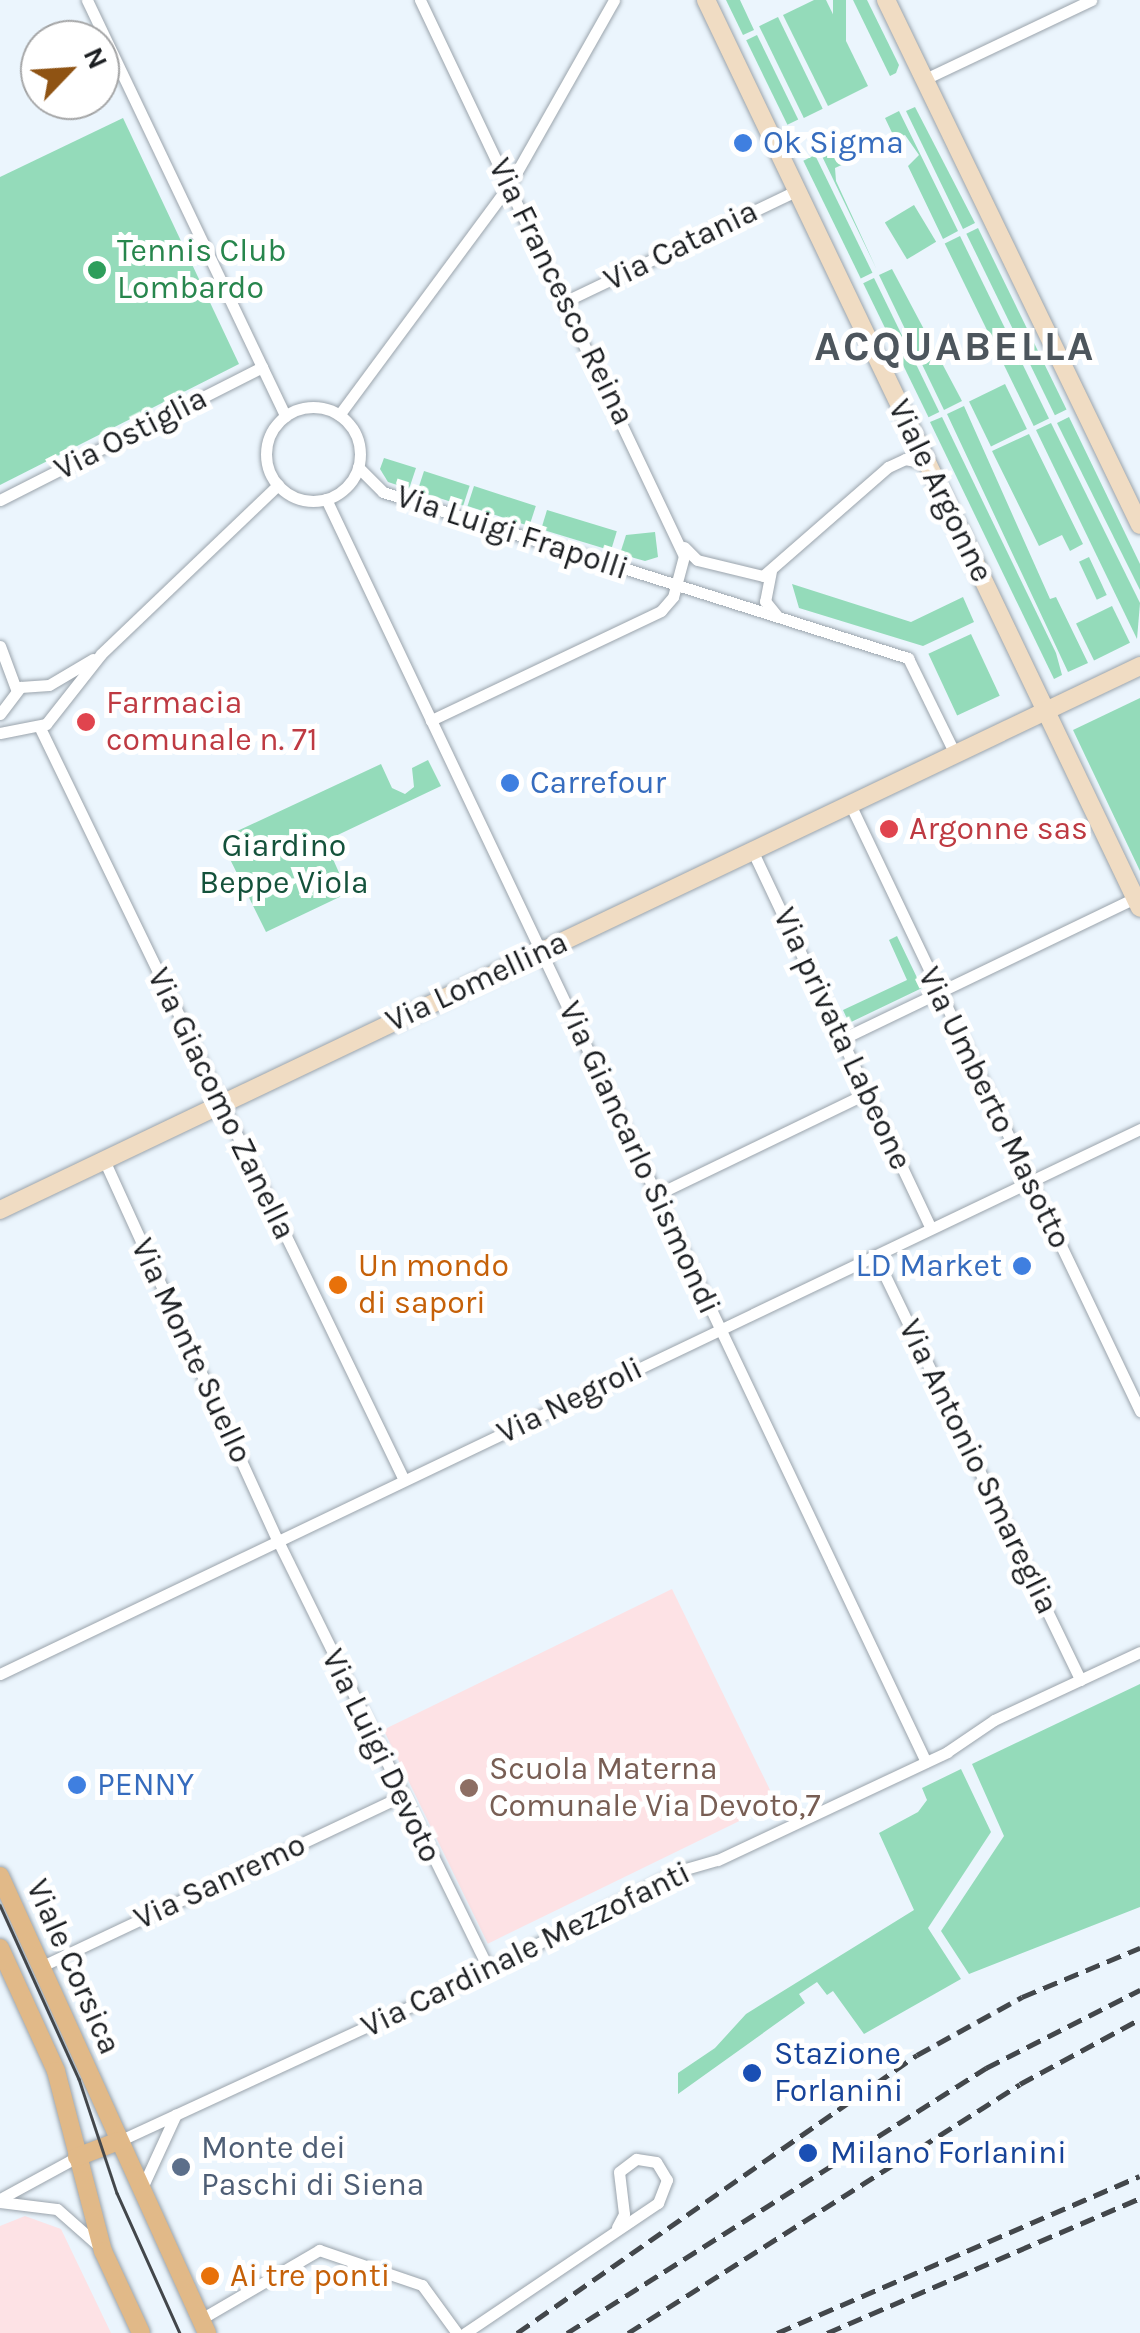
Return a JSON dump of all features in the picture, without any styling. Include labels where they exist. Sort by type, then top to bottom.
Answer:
[{"type":"main road","name":"Viale Corsica","points":[[0,1876],[141,2191]]},
{"type":"main road","name":"Viale Corsica","points":[[0,1948],[63,2096],[103,2250]]},
{"type":"main road","points":[[78,2157],[118,2141]]},
{"type":"main road","points":[[141,2191],[204,2326]]},
{"type":"main road","points":[[103,2250],[141,2333]]},
{"type":"street","points":[[87,0],[285,416]]},
{"type":"street","name":"Via Francesco Reina","points":[[420,0],[684,547]]},
{"type":"street","points":[[338,416],[510,184],[614,0]]},
{"type":"street","name":"Viale Argonne","points":[[706,0],[1138,903]]},
{"type":"street","points":[[886,0],[1140,525]]},
{"type":"street","points":[[925,79],[1090,0]]},
{"type":"street","name":"Via Catania","points":[[566,301],[796,192]]},
{"type":"street","name":"Via Ostiglia","points":[[0,500],[262,367]]},
{"type":"street","points":[[315,407],[338,416],[358,442],[358,467],[345,488],[326,500],[296,498],[278,485],[266,445],[285,416],[315,407]]},
{"type":"street","points":[[684,547],[696,560],[747,575],[772,571],[888,467],[905,459],[926,463]]},
{"type":"street","name":"Via Luigi Frapolli","points":[[358,467],[382,492],[908,658],[955,754]]},
{"type":"street","points":[[0,733],[40,728],[101,654],[278,485]]},
{"type":"street","name":"Via Giancarlo Sismondi","points":[[326,500],[926,1762]]},
{"type":"street","points":[[676,586],[684,547]]},
{"type":"street","points":[[772,571],[765,601],[780,619]]},
{"type":"street","name":"Via Luigi Frapolli","points":[[430,720],[661,611],[676,586]]},
{"type":"street","points":[[0,646],[16,689]]},
{"type":"street","points":[[16,689],[41,687],[101,654]]},
{"type":"street","points":[[1045,711],[1140,666]]},
{"type":"street","points":[[41,687],[51,698],[52,714]]},
{"type":"street","points":[[16,689],[4,710],[21,728]]},
{"type":"street","name":"Via Lomellina","points":[[0,1210],[1045,711]]},
{"type":"street","name":"Via Giacomo Zanella","points":[[40,728],[404,1480]]},
{"type":"street","name":"Via Umberto Masotto","points":[[850,804],[1140,1411]]},
{"type":"street","name":"Via privata Labeone","points":[[752,850],[931,1228]]},
{"type":"street","points":[[842,1039],[1138,903]]},
{"type":"street","points":[[656,1194],[867,1093]]},
{"type":"street","name":"Via Negroli","points":[[0,1674],[1140,1129]]},
{"type":"street","name":"Via Monte Suello","points":[[104,1160],[278,1541]]},
{"type":"street","name":"Via Antonio Smareglia","points":[[875,1255],[1080,1680]]},
{"type":"street","name":"Via Luigi Devoto","points":[[278,1541],[488,1968]]},
{"type":"street","name":"Via Cardinale Mezzofanti","points":[[118,2141],[178,2110],[266,2076],[609,1904],[926,1762],[1140,1652]]},
{"type":"street","name":"Via Sanremo","points":[[40,1967],[401,1796]]},
{"type":"street","points":[[141,2191],[178,2110]]},
{"type":"street","points":[[0,2200],[78,2157]]},
{"type":"street","points":[[204,2326],[319,2250],[422,2286],[461,2333],[663,2198],[667,2180],[656,2162],[636,2158],[620,2172],[624,2214],[617,2227]]},
{"type":"street","points":[[0,2200],[57,2208],[103,2250]]},
{"type":"shaded area","points":[[672,1589],[776,1803],[488,1944],[383,1730]]},
{"type":"shaded area","points":[[25,2216],[61,2229],[111,2333],[0,2333],[0,2226]]},
{"type":"green space","points":[[726,0],[740,0],[754,30],[743,35]]},
{"type":"green space","points":[[814,0],[826,0],[868,86],[828,106],[783,15]]},
{"type":"green space","points":[[833,0],[846,0],[846,93],[833,93]]},
{"type":"green space","points":[[853,0],[867,0],[899,65],[896,73],[890,76]]},
{"type":"green space","points":[[778,17],[823,109],[804,118],[759,26]]},
{"type":"green space","points":[[757,35],[798,119],[787,125],[746,40]]},
{"type":"green space","points":[[915,107],[975,223],[963,229],[906,111]]},
{"type":"green space","points":[[899,111],[958,231],[943,239],[908,166],[919,155],[905,135],[895,139],[885,118]]},
{"type":"green space","name":"Tennis Club Lombardo","points":[[123,118],[239,364],[0,485],[0,177]]},
{"type":"green space","points":[[836,141],[846,163],[835,168],[836,181],[877,270],[819,150]]},
{"type":"green space","points":[[815,155],[872,273],[861,278],[803,161]]},
{"type":"green space","points":[[914,205],[936,242],[907,259],[885,223]]},
{"type":"green space","points":[[978,228],[1067,410],[1055,415],[966,234]]},
{"type":"green space","points":[[960,236],[1049,418],[1034,426],[945,243]]},
{"type":"green space","points":[[892,269],[962,401],[944,410],[879,275]]},
{"type":"green space","points":[[874,278],[939,412],[929,417],[863,283]]},
{"type":"green space","points":[[1005,384],[1027,429],[991,446],[969,402]]},
{"type":"green space","points":[[964,406],[1050,599],[1056,597],[1088,663],[1068,672],[947,414]]},
{"type":"green space","points":[[942,417],[1056,653],[1062,675],[1054,679],[930,422]]},
{"type":"green space","points":[[1069,417],[1140,564],[1140,590],[1057,423]]},
{"type":"green space","points":[[1051,423],[1140,603],[1137,639],[1036,430]]},
{"type":"green space","points":[[1029,434],[1083,544],[1070,551],[1062,535],[1039,546],[992,451]]},
{"type":"green space","points":[[384,458],[416,468],[409,489],[388,482],[380,469]]},
{"type":"green space","points":[[424,471],[470,486],[463,506],[418,491]]},
{"type":"green space","points":[[474,486],[536,506],[529,526],[468,506]]},
{"type":"green space","points":[[547,510],[617,531],[611,550],[541,529]]},
{"type":"green space","points":[[655,532],[658,557],[645,561],[620,554],[626,535]]},
{"type":"green space","points":[[1089,557],[1107,595],[1097,600],[1079,562]]},
{"type":"green space","points":[[792,584],[911,622],[963,597],[974,622],[923,646],[799,608]]},
{"type":"green space","points":[[1112,606],[1130,643],[1094,660],[1076,624]]},
{"type":"green space","points":[[971,634],[1000,696],[957,715],[928,654]]},
{"type":"green space","points":[[1140,698],[1140,871],[1073,730]]},
{"type":"green space","name":"Giardino Beppe Viola","points":[[428,760],[441,786],[325,841],[348,893],[266,932],[220,839],[381,764],[392,788],[405,794],[414,787],[412,768]]},
{"type":"green space","points":[[897,936],[922,988],[849,1023],[843,1010],[907,980],[889,940]]},
{"type":"green space","points":[[1140,1684],[1140,1907],[969,1974],[941,1931],[1004,1836],[972,1764]]},
{"type":"green space","points":[[961,1769],[991,1832],[928,1928],[961,1979],[864,2034],[833,1991],[827,1995],[817,1982],[799,1994],[805,2003],[678,2094],[678,2073],[715,2048],[746,2014],[914,1910],[879,1833],[918,1812],[927,1800],[922,1788]]},
{"type":"tram line","points":[[0,1905],[79,2079],[117,2193],[180,2333]]},
{"type":"railway","points":[[517,2333],[917,2055],[1022,1997],[1140,1948]]},
{"type":"railway","points":[[567,2333],[986,2068],[1140,1990]]},
{"type":"railway","points":[[628,2333],[1020,2084],[1140,2019]]},
{"type":"railway","points":[[777,2333],[1140,2176]]},
{"type":"railway","points":[[827,2333],[1140,2198]]},
{"type":"place","name":"Ok Sigma","points":[[743,143]]},
{"type":"place","name":"Tennis Club Lombardo","points":[[97,270]]},
{"type":"place","name":"Farmacia comunale n. 71","points":[[86,722]]},
{"type":"place","name":"Carrefour","points":[[510,783]]},
{"type":"place","name":"Argonne sas","points":[[889,829]]},
{"type":"place","name":"LD Market","points":[[1022,1266]]},
{"type":"place","name":"Un mondo di sapori","points":[[338,1285]]},
{"type":"place","name":"PENNY","points":[[77,1785]]},
{"type":"place","name":"Scuola Materna Comunale Via Devoto,7","points":[[469,1788]]},
{"type":"place","name":"Stazione Forlanini","points":[[752,2073]]},
{"type":"place","name":"Milano Forlanini","points":[[808,2153]]},
{"type":"place","name":"Monte dei Paschi di Siena","points":[[181,2167]]},
{"type":"place","name":"Ai tre ponti","points":[[210,2276]]},
{"type":"district","name":"ACQUABELLA","points":[[955,346]]}]
